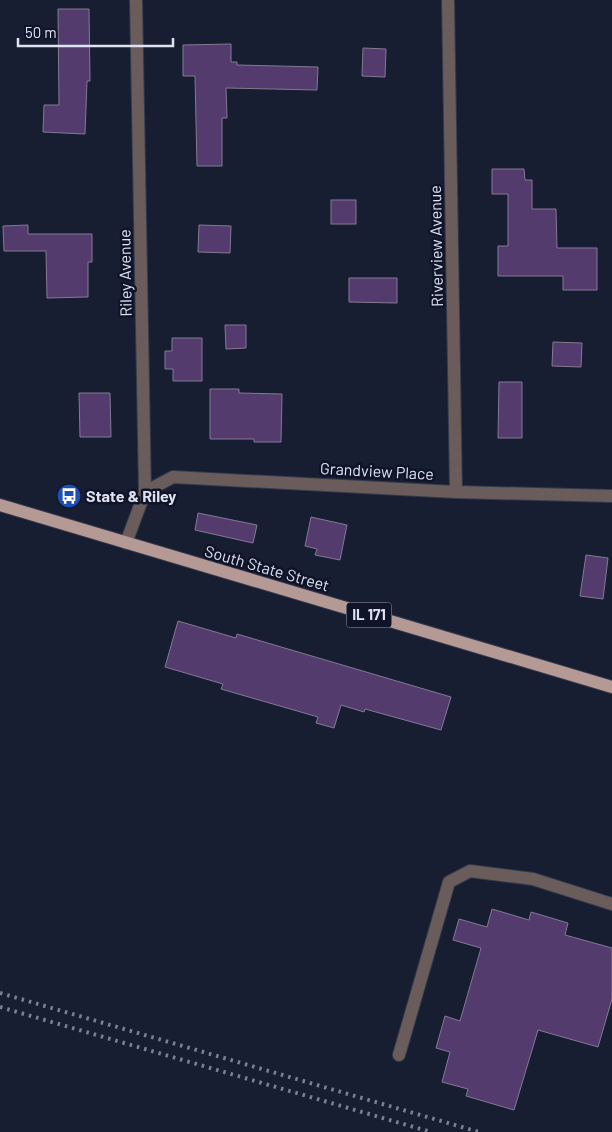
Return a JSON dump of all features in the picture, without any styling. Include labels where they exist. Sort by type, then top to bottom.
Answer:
[{"type":"main road","name":"South State Street","points":[[0,505],[612,687]]},
{"type":"street","name":"Riley Avenue","points":[[126,543],[145,492],[136,0]]},
{"type":"street","name":"Riverview Avenue","points":[[448,0],[456,492]]},
{"type":"street","name":"Grandview Place","points":[[145,492],[173,477],[456,492],[612,496]]},
{"type":"street","points":[[399,1055],[449,882],[470,871],[533,879],[612,904]]},
{"type":"building","points":[[58,9],[89,9],[90,81],[87,81],[85,134],[43,132],[44,105],[59,105]]},
{"type":"building","points":[[231,44],[231,62],[237,62],[237,65],[318,67],[317,90],[226,88],[227,118],[222,118],[222,166],[197,166],[195,76],[183,76],[183,45]]},
{"type":"building","points":[[363,48],[386,49],[385,77],[362,76]]},
{"type":"building","points":[[492,169],[524,169],[525,180],[532,180],[532,209],[556,209],[557,248],[597,248],[597,290],[563,290],[563,276],[498,276],[498,246],[508,246],[508,194],[492,194]]},
{"type":"building","points":[[331,200],[356,200],[356,224],[331,224]]},
{"type":"building","points":[[28,225],[28,234],[92,234],[92,262],[88,262],[88,297],[47,298],[46,251],[4,251],[3,226]]},
{"type":"building","points":[[199,225],[231,226],[230,253],[198,252]]},
{"type":"building","points":[[349,278],[397,278],[397,303],[349,302]]},
{"type":"building","points":[[225,325],[246,325],[246,348],[226,349]]},
{"type":"building","points":[[172,338],[202,338],[202,381],[173,381],[173,369],[165,369],[165,351],[172,351]]},
{"type":"building","points":[[553,342],[582,343],[581,367],[552,366]]},
{"type":"building","points":[[499,382],[522,382],[522,438],[498,438]]},
{"type":"building","points":[[210,389],[239,389],[239,393],[282,394],[281,442],[254,442],[254,439],[210,439]]},
{"type":"building","points":[[79,393],[110,393],[111,437],[80,437]]},
{"type":"building","points":[[198,513],[257,525],[253,543],[195,530]]},
{"type":"building","points":[[311,517],[347,525],[340,560],[315,555],[317,549],[305,546]]},
{"type":"building","points":[[586,555],[608,558],[603,599],[580,596]]},
{"type":"building","points":[[178,621],[236,638],[237,634],[451,697],[441,730],[365,709],[364,712],[341,705],[334,728],[316,723],[318,717],[221,689],[223,684],[165,667]]},
{"type":"building","points":[[492,909],[529,920],[531,912],[568,923],[565,935],[612,948],[612,999],[598,1047],[538,1030],[514,1110],[466,1096],[468,1089],[442,1082],[450,1052],[436,1048],[445,1016],[460,1021],[481,948],[453,940],[459,919],[487,927]]},
{"type":"railway","points":[[0,993],[479,1132]]},
{"type":"railway","points":[[0,1007],[431,1132]]},
{"type":"place","name":"State & Riley","points":[[69,496]]}]
